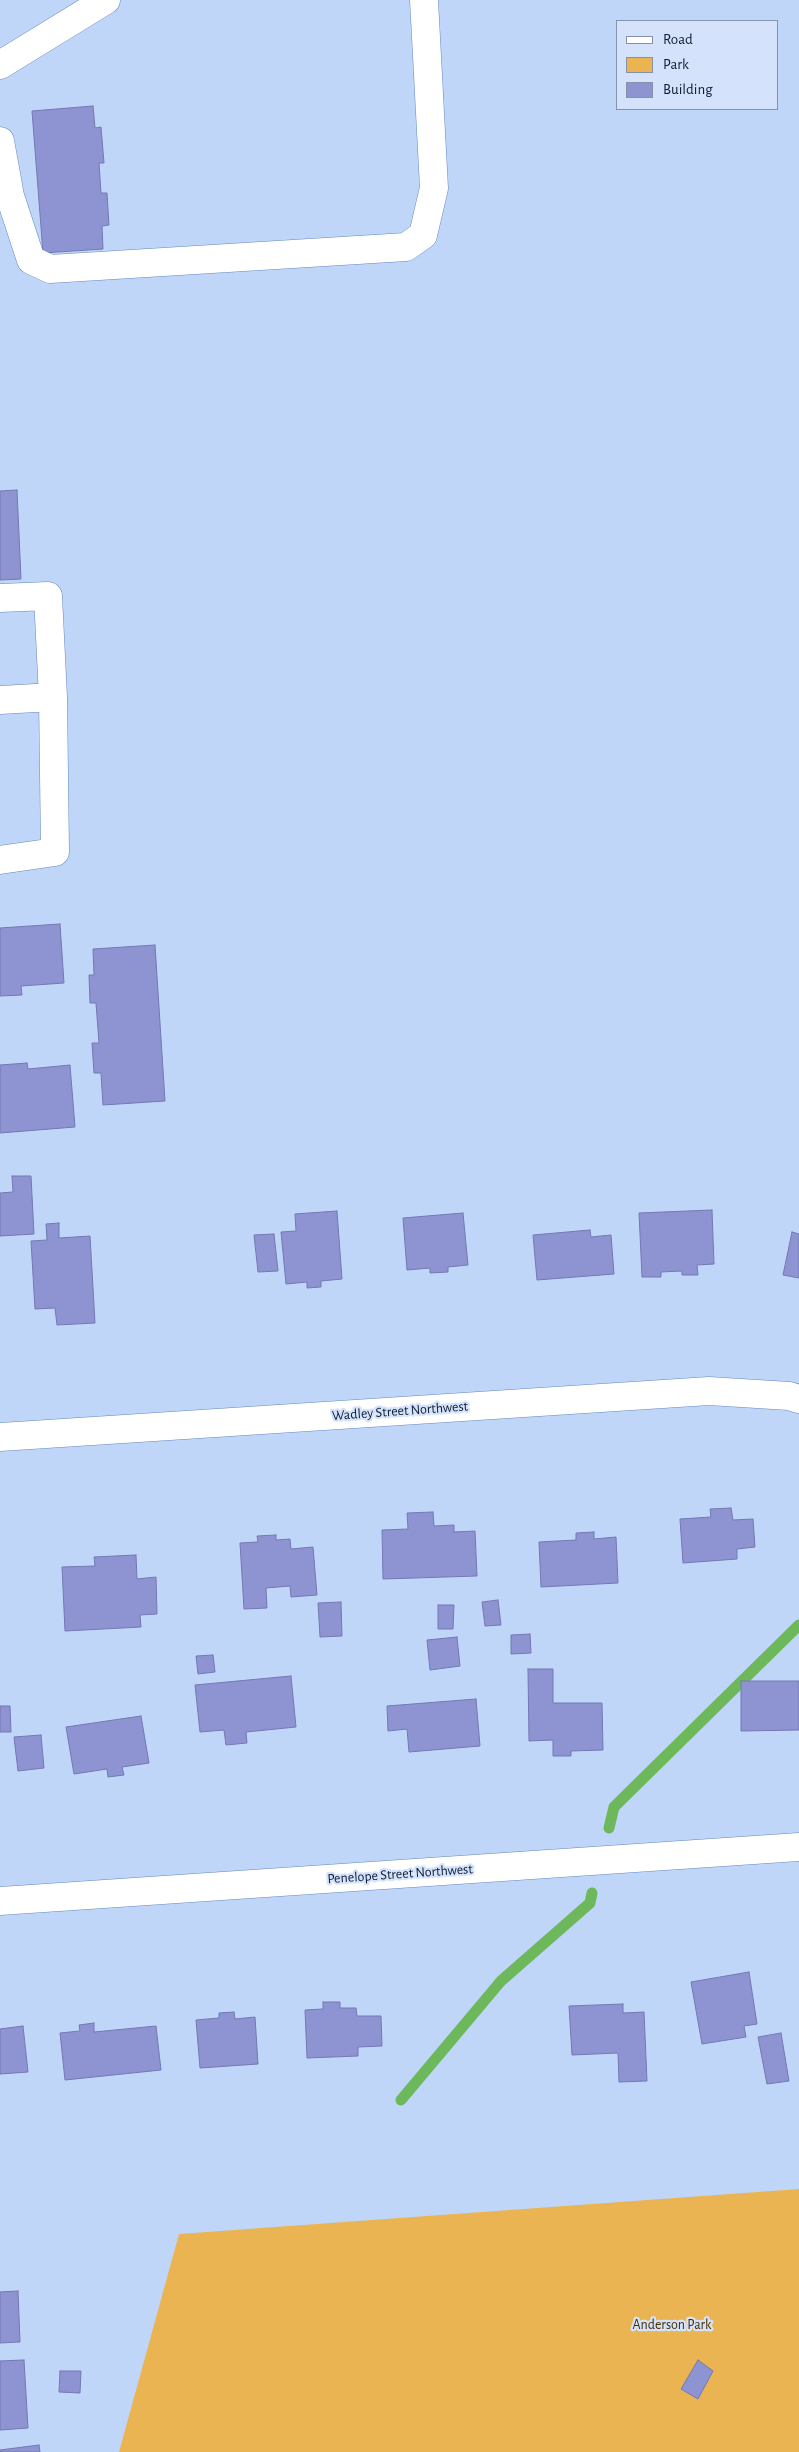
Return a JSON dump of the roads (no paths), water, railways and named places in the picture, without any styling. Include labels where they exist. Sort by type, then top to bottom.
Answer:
[{"type":"street","points":[[0,65],[106,0]]},
{"type":"street","points":[[0,141],[10,196],[31,260],[50,269],[406,246],[423,236],[434,188],[424,0]]},
{"type":"street","points":[[0,598],[48,596],[53,697],[55,852],[0,860]]},
{"type":"street","points":[[0,700],[53,697]]},
{"type":"street","name":"Wadley Street Northwest","points":[[0,1436],[709,1391],[789,1396],[799,1399]]},
{"type":"street","name":"Penelope Street Northwest","points":[[0,1901],[799,1847]]},
{"type":"waterway","points":[[609,1828],[614,1807],[799,1625]]},
{"type":"waterway","points":[[401,2100],[501,1981],[590,1903],[592,1893]]},
{"type":"park label","name":"Anderson Park","points":[[672,2325]]}]
